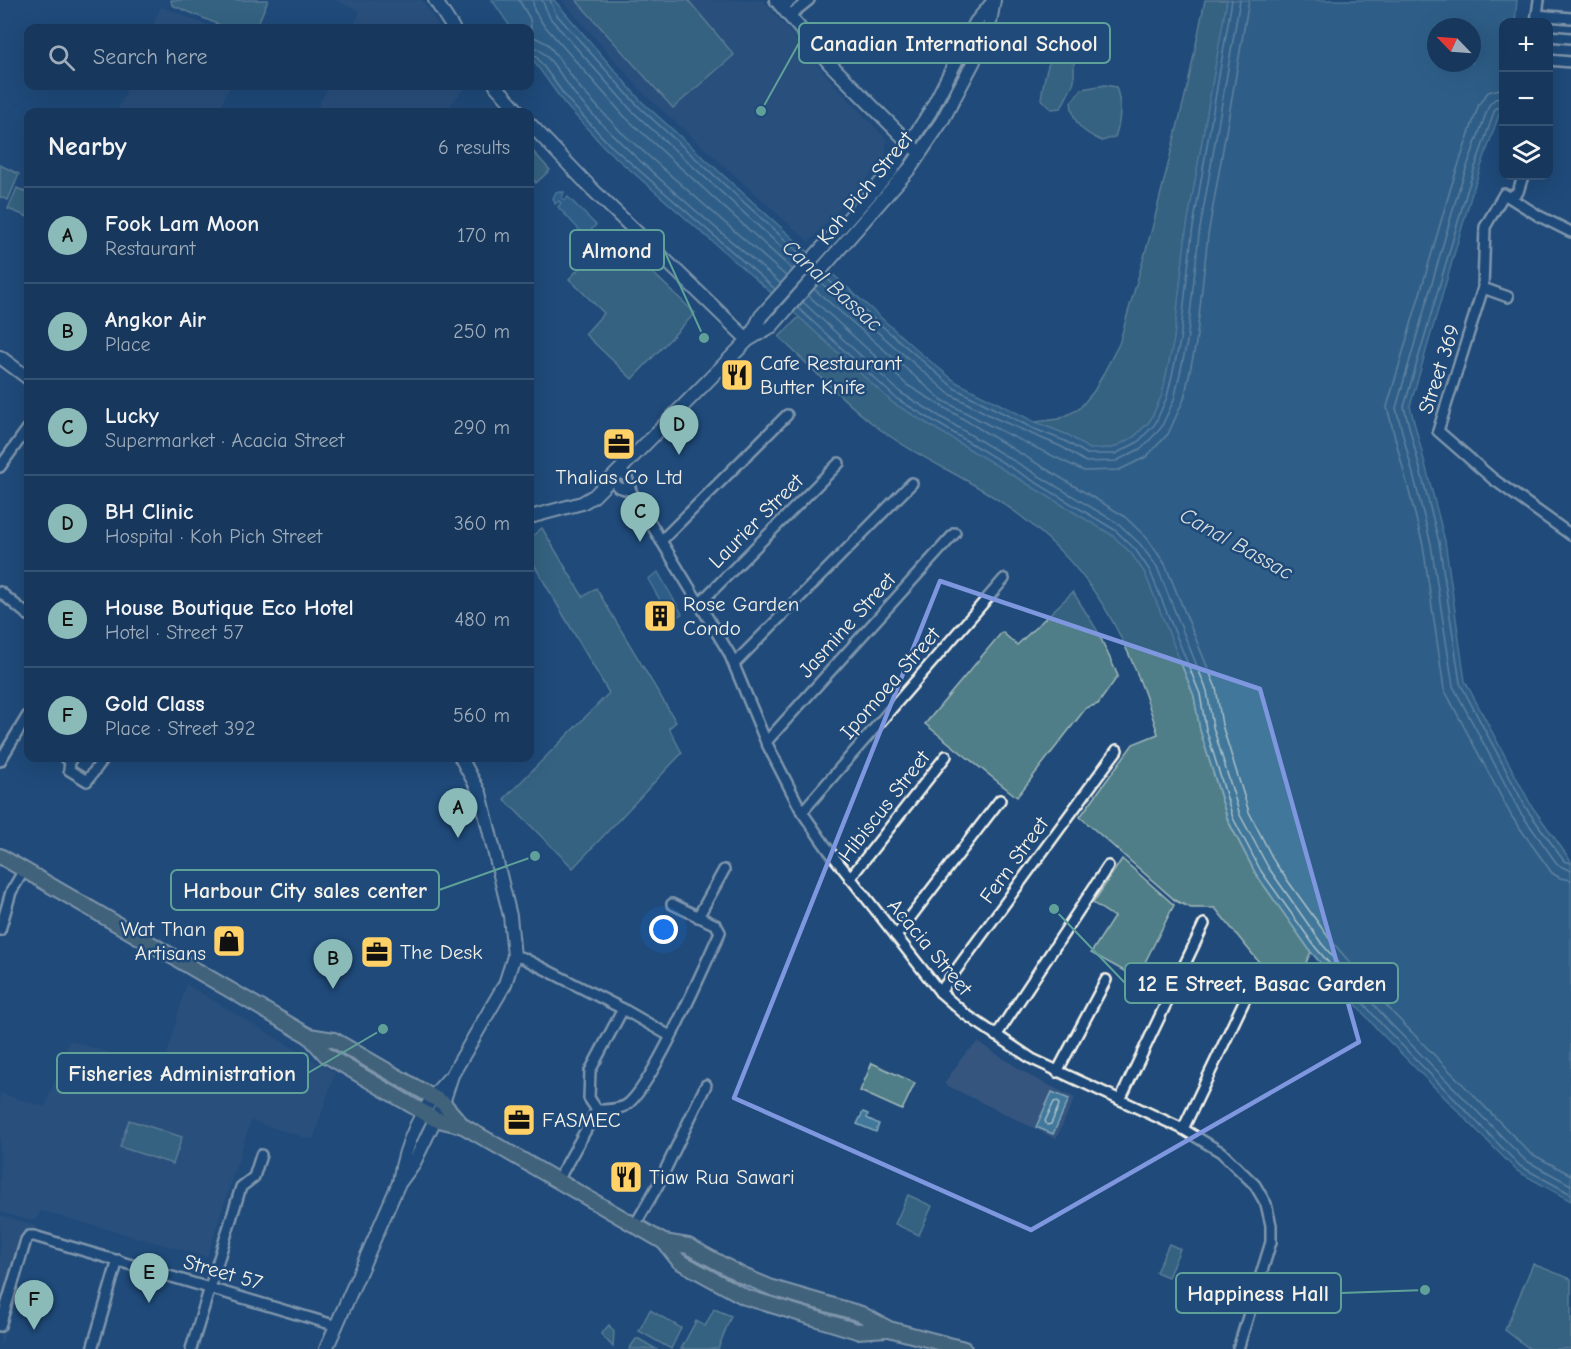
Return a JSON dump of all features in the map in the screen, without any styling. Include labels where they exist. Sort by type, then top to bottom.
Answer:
[{"type":"main road","points":[[435,0],[450,24]]},
{"type":"main road","name":"Koh Pich Street","points":[[748,340],[761,316],[891,171],[945,85],[976,22],[993,2]]},
{"type":"main road","name":"Koh Pich Street","points":[[534,516],[582,503],[611,479],[748,340],[772,326],[842,248],[892,192],[921,154],[973,63],[988,28],[993,2]]},
{"type":"main road","points":[[785,6],[843,78],[909,145],[921,154]]},
{"type":"main road","points":[[500,90],[515,108]]},
{"type":"main road","points":[[534,128],[593,190],[748,340]]},
{"type":"main road","points":[[0,357],[24,375]]},
{"type":"main road","points":[[327,1349],[398,1185],[402,1158],[429,1116],[505,984],[514,956],[510,916],[480,793],[462,762]]},
{"type":"main road","points":[[0,856],[309,1036],[326,1055],[429,1116],[464,1126],[664,1242],[679,1261],[733,1291],[765,1305],[856,1330],[889,1329],[964,1349]]},
{"type":"main road","points":[[309,1036],[334,1040],[437,1100],[464,1126]]},
{"type":"street","points":[[785,6],[809,0]]},
{"type":"street","points":[[1537,18],[1539,0]]},
{"type":"street","points":[[1553,19],[1571,18]]},
{"type":"street","points":[[1553,36],[1571,38]]},
{"type":"street","points":[[1553,60],[1571,62]]},
{"type":"street","points":[[1522,180],[1518,192],[1510,197],[1539,216],[1571,231]]},
{"type":"street","name":"Street 369","points":[[1510,197],[1504,194],[1485,226],[1486,258],[1483,288],[1438,431],[1493,479],[1571,535]]},
{"type":"street","points":[[1483,288],[1508,297]]},
{"type":"street","points":[[661,541],[787,415]]},
{"type":"street","points":[[0,467],[24,434]]},
{"type":"street","name":"Laurier Street","points":[[699,604],[839,463]]},
{"type":"street","name":"Acacia Street","points":[[620,470],[627,477],[631,491],[734,664],[766,742],[802,812],[850,878],[940,992],[996,1036],[1057,1072],[1183,1129],[1221,1152],[1240,1168],[1266,1204],[1271,1225],[1271,1242],[1238,1349]]},
{"type":"street","name":"Acacia Street","points":[[611,479],[618,487],[631,491]]},
{"type":"street","points":[[734,664],[912,483]]},
{"type":"street","name":"Jasmine Street","points":[[766,742],[955,533]]},
{"type":"street","name":"Ipomoea Street","points":[[802,812],[1004,579]]},
{"type":"street","points":[[0,592],[24,612]]},
{"type":"street","points":[[0,761],[24,722]]},
{"type":"street","name":"Fern Street","points":[[940,992],[1117,750]]},
{"type":"street","name":"Hibiscus Street","points":[[850,878],[946,756]]},
{"type":"street","points":[[70,762],[69,770],[87,781],[101,762]]},
{"type":"street","points":[[896,936],[1000,800]]},
{"type":"street","points":[[996,1036],[1108,866]]},
{"type":"street","points":[[0,930],[11,892],[24,870]]},
{"type":"street","points":[[698,916],[724,870]]},
{"type":"street","points":[[597,1110],[624,1106],[635,1097],[670,1036],[720,932],[716,926],[672,904]]},
{"type":"street","points":[[1120,1100],[1204,924]]},
{"type":"street","points":[[514,956],[533,963],[623,1009],[670,1036]]},
{"type":"street","points":[[1183,1129],[1258,972]]},
{"type":"street","points":[[1057,1072],[1106,980]]},
{"type":"street","points":[[597,1110],[589,1098],[590,1071],[623,1009]]},
{"type":"street","points":[[635,1225],[658,1185],[706,1084]]},
{"type":"street","points":[[558,1180],[597,1110]]},
{"type":"street","points":[[191,1349],[242,1187],[254,1177],[261,1155]]},
{"type":"street","name":"Street 57","points":[[0,1326],[29,1236],[118,1260],[337,1326]]},
{"type":"street","points":[[92,1349],[118,1260]]},
{"type":"highlighted area","points":[[940,581],[1260,689],[1359,1042],[1031,1230],[734,1098]]},
{"type":"shaded area","points":[[334,0],[422,0],[437,24],[355,24],[360,11]]},
{"type":"shaded area","points":[[562,0],[763,0],[825,74],[887,140],[885,159],[809,242],[646,96]]},
{"type":"shaded area","points":[[161,6],[204,24],[154,24]]},
{"type":"shaded area","points":[[126,90],[228,90],[220,108],[119,108]]},
{"type":"shaded area","points":[[326,90],[463,90],[448,108],[318,108]]},
{"type":"shaded area","points":[[186,984],[335,1073],[313,1140],[251,1121],[207,1257],[41,1211],[36,1219],[27,1220],[0,1212],[0,1093],[45,1107],[69,1040],[163,1070]]},
{"type":"shaded area","points":[[978,1042],[1032,1077],[1075,1098],[1056,1139],[944,1084],[963,1056]]},
{"type":"shaded area","points":[[0,1215],[37,1226],[0,1349]]},
{"type":"green space","points":[[171,0],[268,0],[258,24],[217,24],[172,5]]},
{"type":"green space","points":[[576,0],[688,0],[734,55],[673,108]]},
{"type":"green space","points":[[1205,0],[1227,0],[1186,232],[1174,339],[1162,395],[1150,421],[1134,437],[1113,448],[1089,449],[1068,435],[1035,422],[1059,419],[1079,409],[1094,391],[1119,344],[1152,229],[1188,84]]},
{"type":"green space","points":[[1069,32],[1078,47],[1074,62],[1074,82],[1061,108],[1051,109],[1041,99],[1044,81],[1057,44]]},
{"type":"green space","points":[[1105,85],[1116,87],[1120,112],[1115,137],[1102,141],[1084,131],[1076,122],[1071,102],[1082,89]]},
{"type":"green space","points":[[534,152],[550,170],[536,183],[534,180]]},
{"type":"green space","points":[[0,165],[19,174],[8,200],[0,197]]},
{"type":"green space","points":[[17,188],[24,191],[24,215],[8,209]]},
{"type":"green space","points":[[612,234],[695,313],[632,379],[585,334],[604,313],[569,279]]},
{"type":"green space","points":[[799,317],[893,403],[1112,535],[1131,553],[1145,573],[1194,696],[1200,730],[1228,821],[1256,874],[1311,952],[1289,999],[1215,908],[1191,908],[1176,901],[1080,817],[1133,744],[1158,734],[1131,659],[1097,595],[1050,541],[1020,516],[986,492],[886,433],[837,393],[779,337]]},
{"type":"green space","points":[[542,528],[583,597],[596,588],[676,722],[669,728],[682,753],[573,868],[504,799],[609,693],[534,565],[534,535]]},
{"type":"green space","points":[[1073,592],[1097,630],[1118,676],[1098,704],[1086,708],[1017,797],[925,724],[1002,632],[1017,645]]},
{"type":"green space","points":[[1122,859],[1174,905],[1137,978],[1091,953],[1114,917],[1093,903]]},
{"type":"green space","points":[[872,1063],[915,1083],[902,1110],[860,1091]]},
{"type":"green space","points":[[129,1120],[182,1137],[173,1164],[120,1147]]},
{"type":"green space","points":[[908,1195],[932,1206],[919,1235],[895,1224]]},
{"type":"green space","points":[[1169,1244],[1180,1249],[1168,1277],[1156,1272]]},
{"type":"green space","points":[[1533,1264],[1571,1279],[1571,1349],[1530,1349],[1505,1330]]},
{"type":"green space","points":[[714,1309],[731,1316],[718,1349],[681,1349],[696,1321],[705,1326]]},
{"type":"green space","points":[[650,1310],[681,1328],[671,1349],[639,1331]]},
{"type":"green space","points":[[609,1325],[614,1332],[613,1347],[601,1334]]},
{"type":"green space","points":[[636,1339],[639,1339],[656,1349],[629,1349]]},
{"type":"water","name":"Canal Bassac","points":[[492,0],[554,0],[641,101],[920,353],[956,382],[1035,422],[1068,435],[1089,449],[1113,448],[1134,437],[1150,421],[1162,395],[1174,339],[1186,232],[1227,0],[1517,0],[1515,18],[1499,18],[1499,115],[1472,193],[1410,406],[1445,541],[1465,681],[1531,805],[1571,861],[1571,1201],[1517,1171],[1377,1029],[1311,952],[1256,874],[1228,820],[1200,730],[1194,696],[1145,573],[1131,553],[1112,535],[893,403],[799,317],[605,148],[564,103],[534,62],[534,24],[508,24]]},
{"type":"water","points":[[556,192],[564,192],[562,198],[565,200],[568,197],[596,225],[585,236],[558,207],[561,203],[559,201],[555,204],[553,198]]},
{"type":"water","points":[[658,572],[682,614],[671,620],[648,579]]},
{"type":"water","points":[[1052,1092],[1069,1099],[1053,1134],[1036,1127]]},
{"type":"water","points":[[863,1112],[868,1114],[867,1118],[879,1124],[876,1132],[857,1124]]},
{"type":"place","name":"Canadian International School","points":[[761,111]]},
{"type":"place","name":"Almond","points":[[704,338]]},
{"type":"place","name":"Cafe Restaurant Butter Knife","points":[[737,375]]},
{"type":"place","name":"Thalias Co Ltd","points":[[619,444]]},
{"type":"place","name":"BH Clinic","points":[[679,455]]},
{"type":"place","name":"Lucky","points":[[640,542]]},
{"type":"place","name":"Rose Garden Condo","points":[[660,616]]},
{"type":"place","name":"Fook Lam Moon","points":[[458,838]]},
{"type":"place","name":"Harbour City sales center","points":[[535,856]]},
{"type":"place","name":"12 E Street, Basac Garden","points":[[1054,909]]},
{"type":"place","name":"Wat Than Artisans","points":[[229,941]]},
{"type":"place","name":"The Desk","points":[[377,952]]},
{"type":"place","name":"Angkor Air","points":[[333,989]]},
{"type":"place","name":"Fisheries Administration","points":[[383,1029]]},
{"type":"place","name":"FASMEC","points":[[519,1120]]},
{"type":"place","name":"Tiaw Rua Sawari","points":[[626,1177]]},
{"type":"place","name":"Happiness Hall","points":[[1425,1290]]},
{"type":"place","name":"House Boutique Eco Hotel","points":[[149,1303]]},
{"type":"place","name":"Gold Class","points":[[34,1330]]}]
